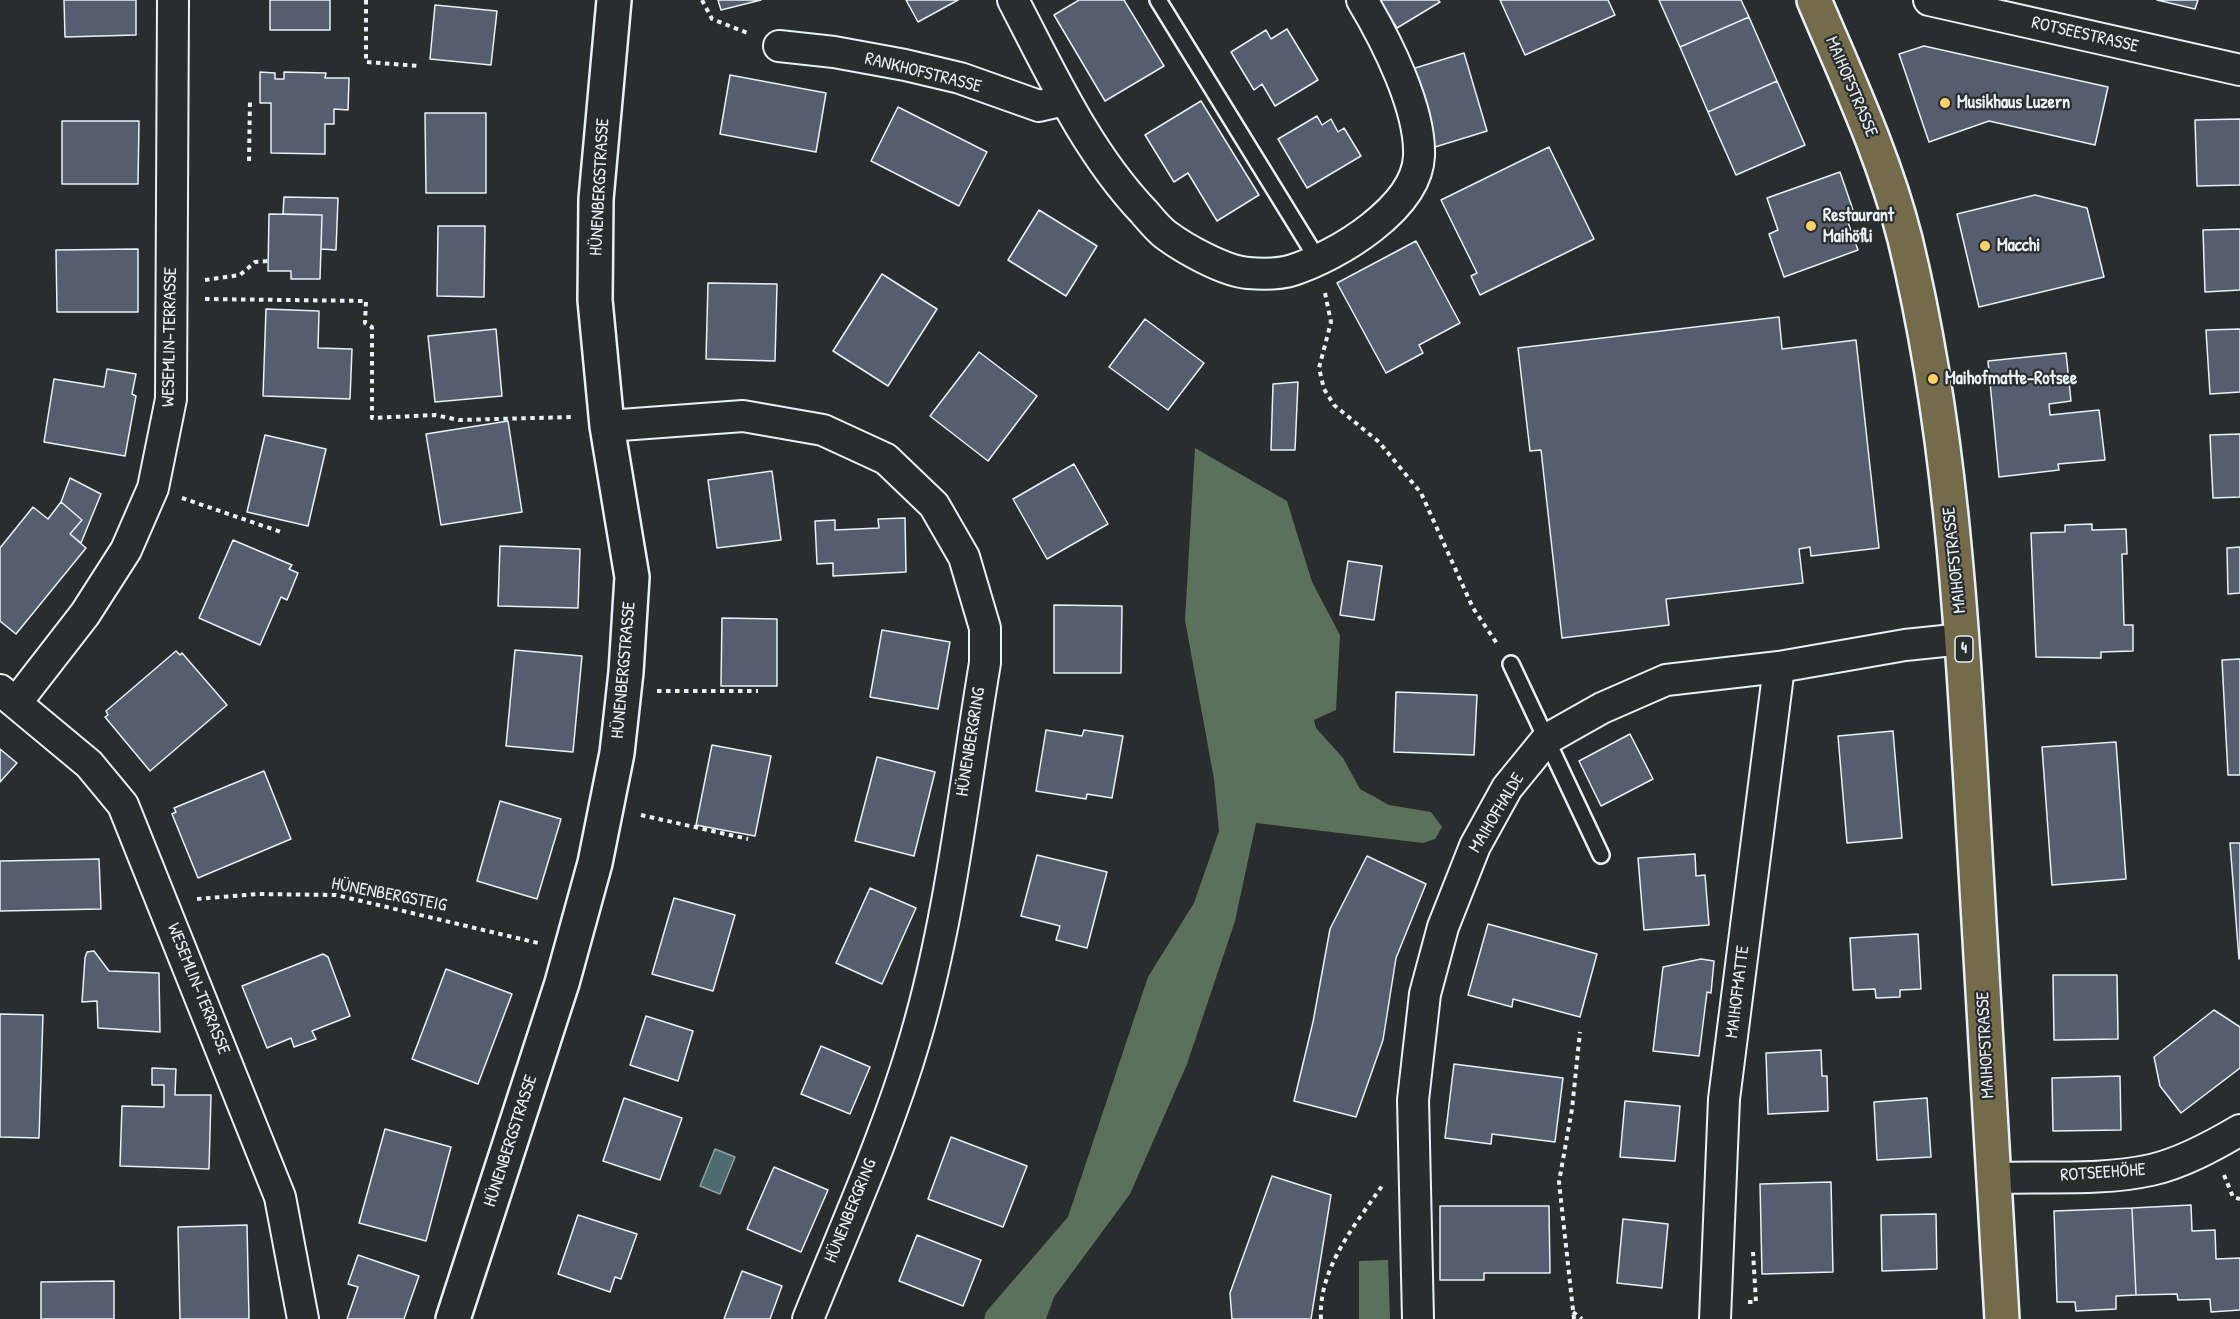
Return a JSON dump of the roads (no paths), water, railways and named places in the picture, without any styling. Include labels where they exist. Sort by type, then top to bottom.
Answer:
[{"type":"main road","name":"MAIHOFSTRASSE","points":[[1815,0],[1876,146],[1906,246],[1933,379],[1946,468],[1963,639],[2002,1319]]},
{"type":"street","name":"WESEMLIN-TERRASSE","points":[[173,0],[171,399],[153,488],[126,550],[85,614],[8,697],[89,764],[123,805],[280,1197],[303,1319]]},
{"type":"street","name":"HÜNENBERGSTRASSE","points":[[453,1319],[571,951],[595,863],[617,753],[626,672],[632,577],[607,426],[595,300],[596,199],[614,0]]},
{"type":"street","points":[[1013,0],[1065,100],[1121,188],[1165,234],[1205,259],[1246,273],[1290,271],[1318,260],[1381,222],[1412,181],[1419,158],[1416,134],[1403,80],[1362,0]]},
{"type":"street","name":"ROTSEESTRASSE","points":[[1929,0],[2240,70]]},
{"type":"street","name":"RANKHOFSTRASSE","points":[[779,46],[834,52],[960,78],[1039,106],[1065,100]]},
{"type":"street","name":"HÜNENBERGRING","points":[[607,426],[743,416],[823,430],[886,459],[934,505],[964,557],[985,628],[985,663],[940,933],[915,1038],[876,1152],[808,1319]]},
{"type":"street","name":"MAIHOFHALDE","points":[[1418,1319],[1413,1100],[1425,994],[1443,927],[1475,846],[1507,788],[1547,739],[1602,708],[1666,680],[1779,667],[1905,645],[1963,639]]},
{"type":"street","name":"MAIHOFMATTE","points":[[1715,1319],[1714,1298],[1724,1100],[1779,667]]},
{"type":"street","name":"ROTSEEHÖHE","points":[[1994,1178],[2109,1176],[2153,1170],[2212,1147],[2240,1130]]},
{"type":"lane","points":[[1158,0],[1318,260]]},
{"type":"lane","points":[[1511,664],[1601,855]]},
{"type":"water","points":[[715,1149],[735,1157],[720,1194],[700,1186]]},
{"type":"place","name":"Musikhaus Luzern","points":[[1945,103]]},
{"type":"place","name":"Restaurant Maihöfli","points":[[1811,226]]},
{"type":"place","name":"Macchi","points":[[1985,246]]},
{"type":"place","name":"Maihofmatte-Rotsee","points":[[1933,379]]}]
